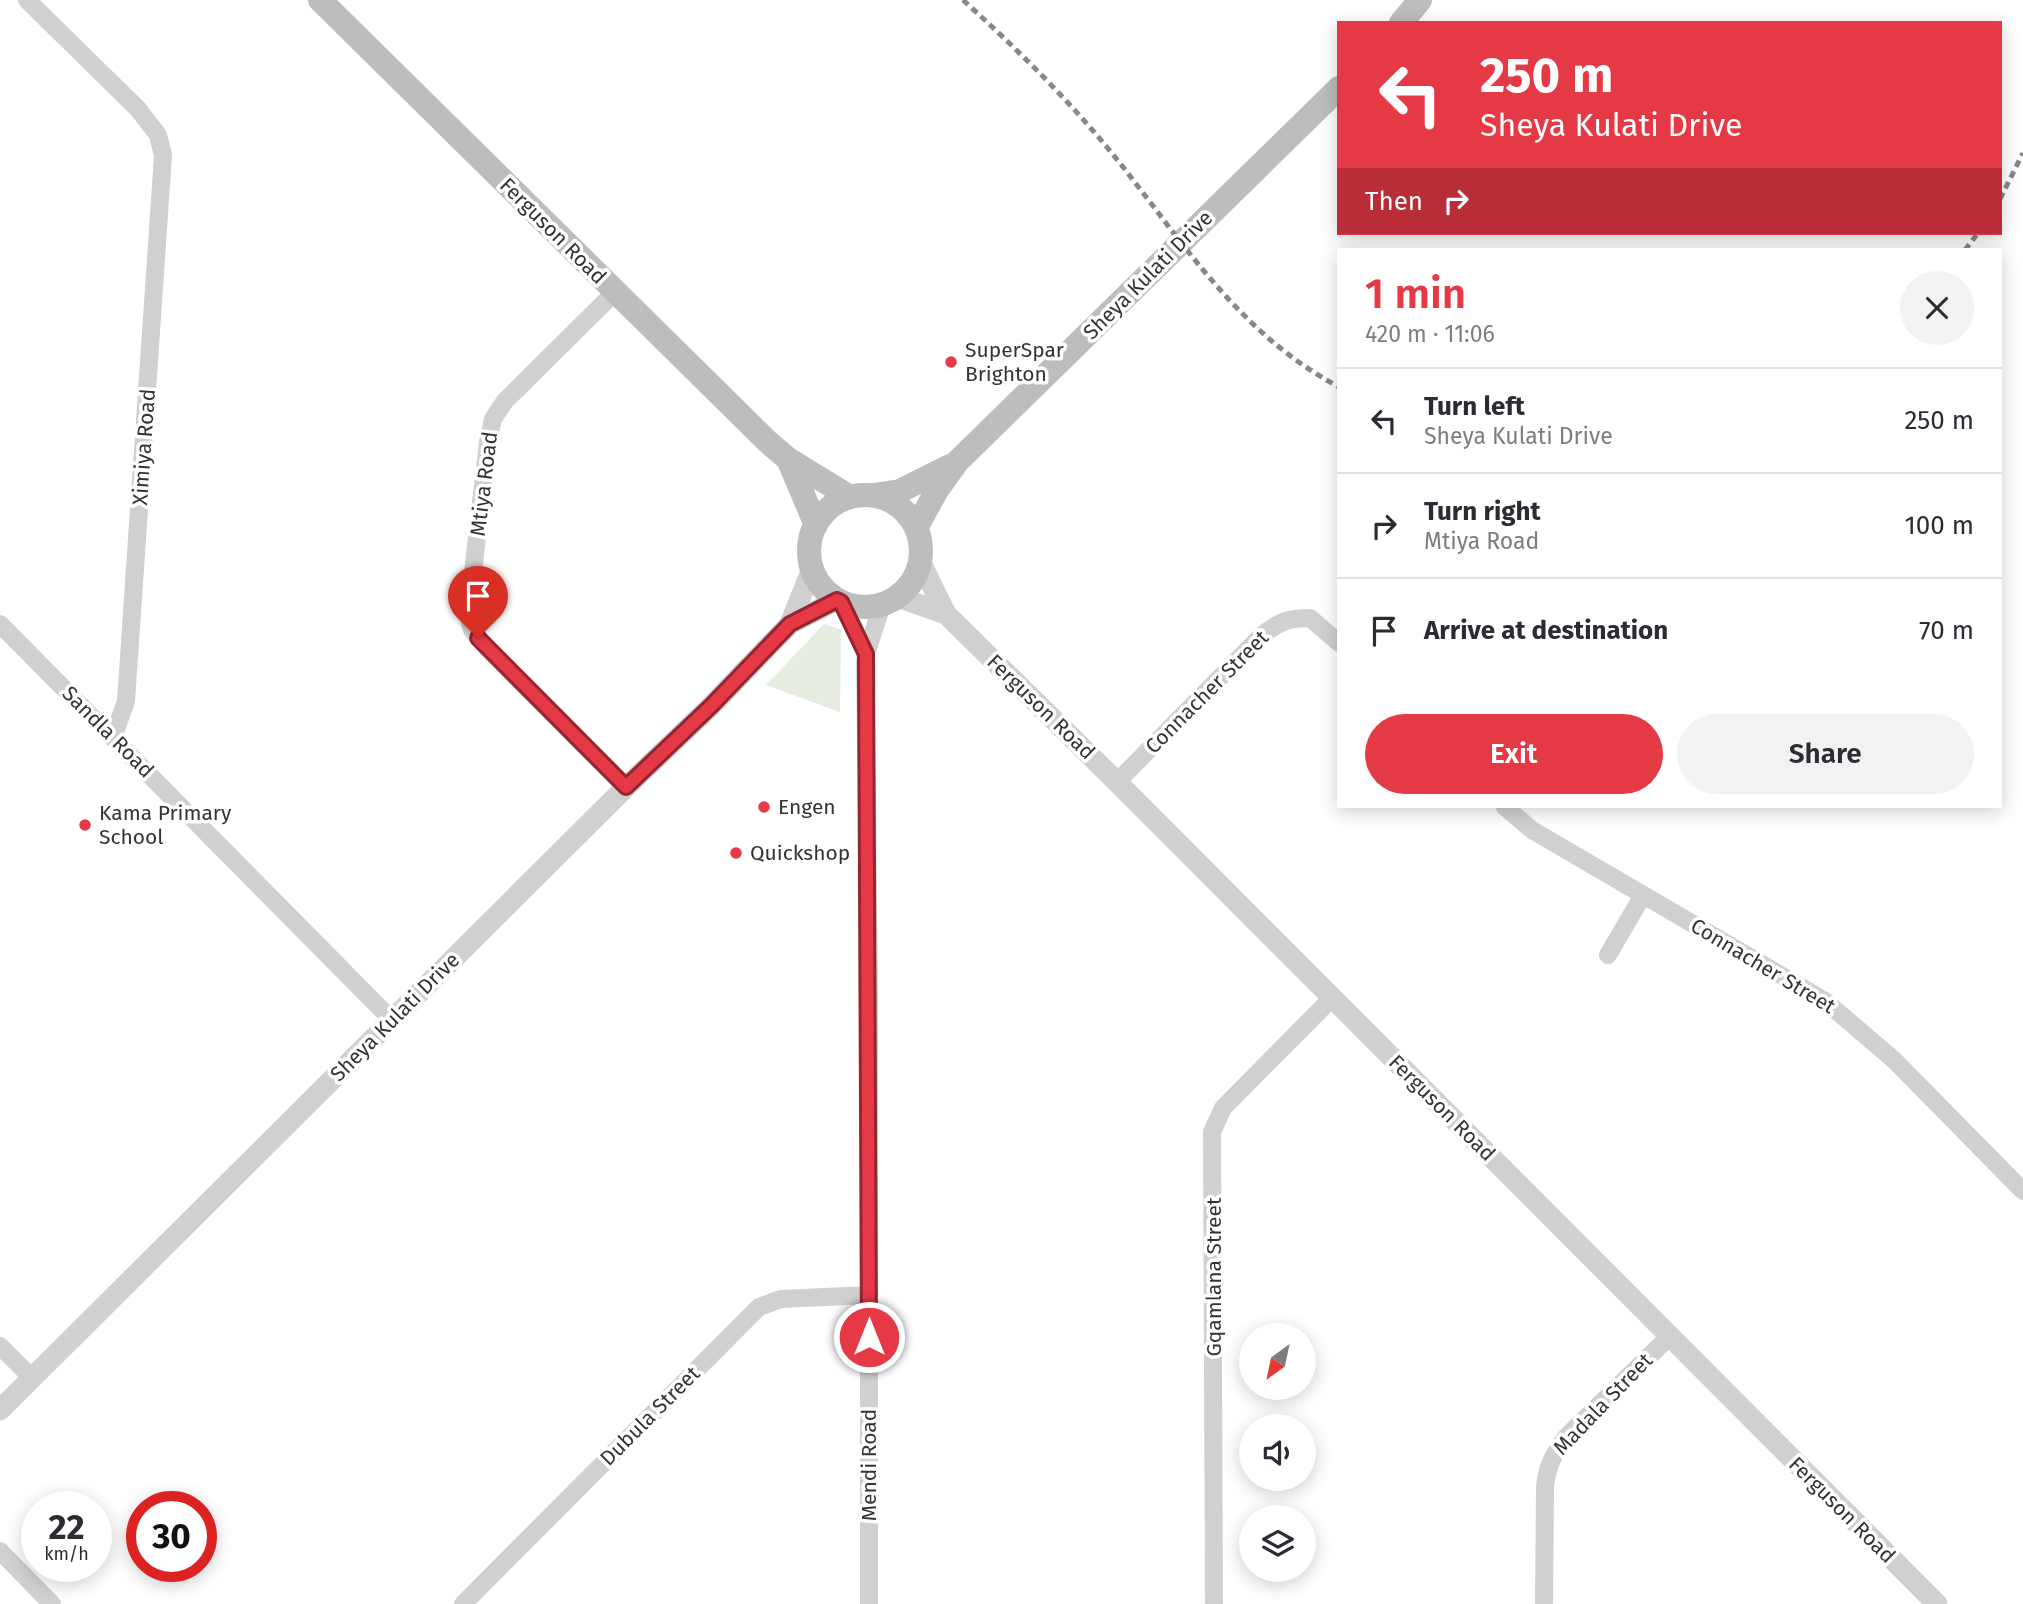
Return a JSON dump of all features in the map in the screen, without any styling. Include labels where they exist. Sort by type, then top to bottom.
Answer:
[{"type":"main road","name":"Ferguson Road","points":[[320,0],[788,459],[860,496]]},
{"type":"main road","points":[[1403,21],[1420,0]]},
{"type":"main road","name":"Sheya Kulati Drive","points":[[916,527],[957,462],[1337,90]]},
{"type":"main road","name":"Ferguson Road","points":[[788,459],[816,524]]},
{"type":"main road","name":"Sheya Kulati Drive","points":[[860,496],[900,491],[957,462]]},
{"type":"main road","points":[[860,496],[890,501],[899,506],[916,527],[921,542],[921,563],[913,582],[890,601],[855,607],[839,601],[819,583],[812,569],[810,544],[816,524],[829,509],[860,496]]},
{"type":"street","name":"Ximiya Road","points":[[27,0],[138,109],[158,135],[163,155],[126,701],[113,738]]},
{"type":"street","name":"Mtiya Road","points":[[615,292],[505,401],[493,419],[468,615],[472,630],[487,648],[626,787]]},
{"type":"street","name":"Ferguson Road","points":[[921,563],[946,614],[1937,1604]]},
{"type":"street","name":"Sheya Kulati Drive","points":[[790,624],[812,569]]},
{"type":"street","name":"Sheya Kulati Drive","points":[[0,1410],[626,787],[711,706],[790,624],[839,601]]},
{"type":"street","name":"Mendi Road","points":[[839,601],[866,654]]},
{"type":"street","name":"Ferguson Road","points":[[890,601],[946,614]]},
{"type":"street","name":"Mendi Road","points":[[869,1604],[866,654],[890,601]]},
{"type":"street","name":"Connacher Street","points":[[1117,782],[1261,635],[1279,622],[1310,618],[1337,641]]},
{"type":"street","name":"Sandla Road","points":[[0,624],[392,1020]]},
{"type":"street","name":"Connacher Street","points":[[1506,808],[1532,830],[1795,982],[1836,1010],[1894,1060],[2023,1191]]},
{"type":"street","points":[[1608,955],[1643,895]]},
{"type":"street","name":"Gqamlana Street","points":[[1214,1604],[1212,1132],[1223,1108],[1332,998]]},
{"type":"street","name":"Dubula Street","points":[[463,1604],[760,1307],[781,1298],[869,1295]]},
{"type":"street","name":"Madala Street","points":[[1544,1604],[1546,1470],[1553,1453],[1567,1436],[1670,1336]]},
{"type":"street","points":[[0,1346],[32,1378]]},
{"type":"street","points":[[0,1551],[52,1604]]},
{"type":"shaded area","points":[[824,624],[841,630],[840,712],[766,685]]},
{"type":"railway","points":[[963,0],[1023,56],[1079,115],[1215,284],[1242,313],[1303,365],[1337,386]]},
{"type":"railway","points":[[2002,195],[2023,153]]},
{"type":"railway","points":[[1967,248],[1976,235]]},
{"type":"place","name":"SuperSpar Brighton","points":[[951,362]]},
{"type":"place","name":"Engen","points":[[764,807]]},
{"type":"place","name":"Kama Primary School","points":[[85,825]]},
{"type":"place","name":"Quickshop","points":[[736,853]]},
{"type":"route","points":[[478,638],[626,787],[711,706],[790,624],[837,600],[841,602],[866,654],[869,1337]]}]
